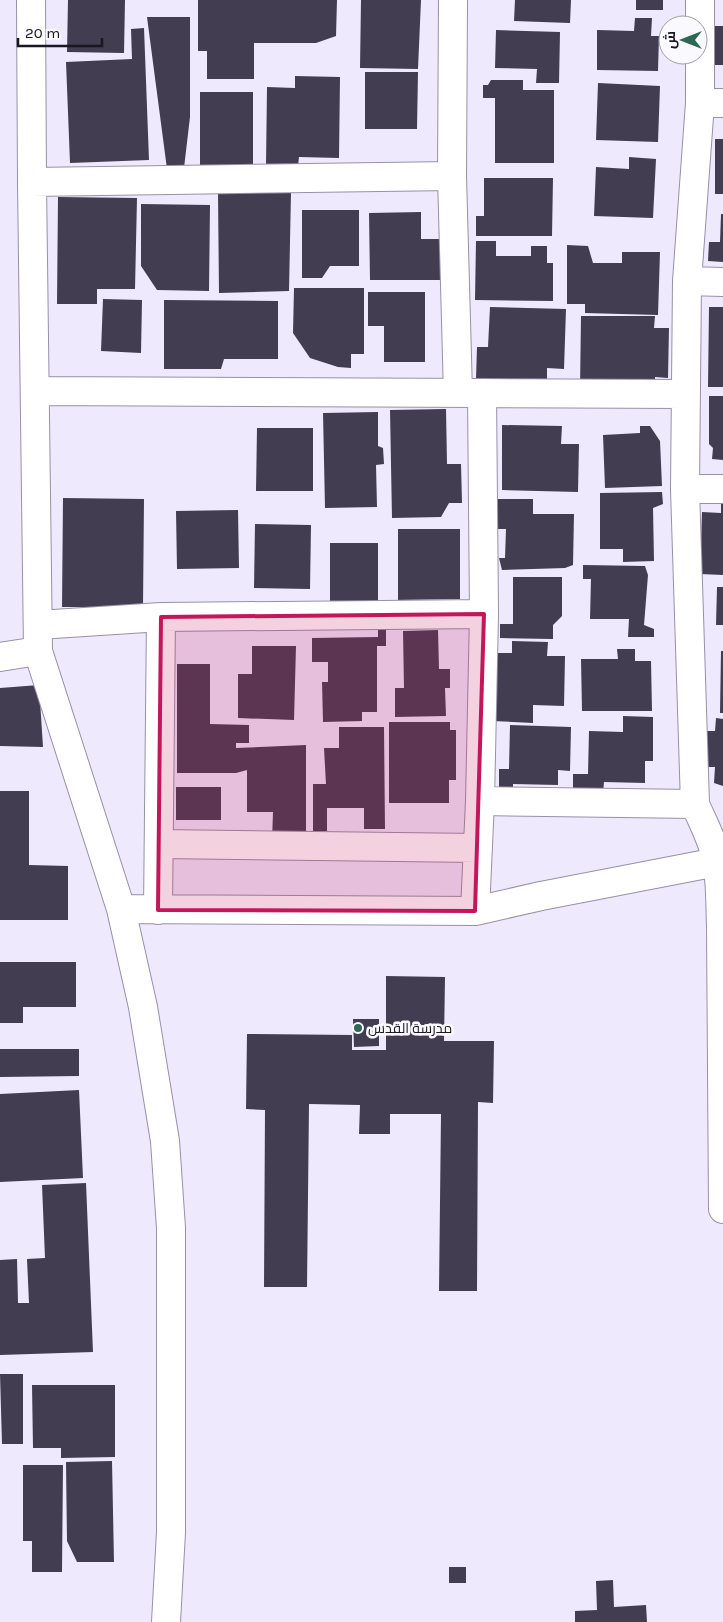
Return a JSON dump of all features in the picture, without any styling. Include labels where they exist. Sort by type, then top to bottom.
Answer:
[{"type":"street","points":[[31,0],[38,638],[121,909],[143,1007],[165,1141],[170,1228],[171,1532],[166,1622]]},
{"type":"street","points":[[453,0],[452,176],[470,393],[484,614],[480,801],[475,911]]},
{"type":"street","points":[[700,0],[711,103],[687,281],[686,488],[695,804],[717,844],[721,926],[723,1210]]},
{"type":"street","points":[[32,182],[452,176]]},
{"type":"street","points":[[687,281],[723,282]]},
{"type":"street","points":[[35,391],[686,394]]},
{"type":"street","points":[[686,488],[723,489]]},
{"type":"street","points":[[0,657],[38,638],[161,618],[484,614]]},
{"type":"street","points":[[158,910],[161,618]]},
{"type":"street","points":[[480,801],[695,804]]},
{"type":"street","points":[[159,844],[478,848]]},
{"type":"street","points":[[121,909],[475,911],[541,896],[717,844]]},
{"type":"highlighted area","points":[[484,614],[475,911],[158,910],[161,617]]},
{"type":"building","points":[[68,0],[125,0],[124,53],[67,52]]},
{"type":"building","points":[[198,0],[337,0],[336,36],[316,43],[254,43],[254,79],[207,79],[207,51],[198,51]]},
{"type":"building","points":[[361,0],[421,0],[418,69],[360,68]]},
{"type":"building","points":[[515,0],[571,0],[570,23],[514,21]]},
{"type":"building","points":[[636,0],[663,0],[663,10],[636,10]]},
{"type":"building","points":[[147,17],[190,17],[190,117],[184,168],[167,169]]},
{"type":"building","points":[[635,18],[652,18],[651,36],[658,36],[658,71],[597,70],[597,30],[634,31]]},
{"type":"building","points":[[712,26],[723,26],[723,65],[713,65]]},
{"type":"building","points":[[144,28],[149,160],[70,163],[66,62],[132,59],[131,29]]},
{"type":"building","points":[[496,30],[560,32],[559,83],[536,83],[537,69],[495,68]]},
{"type":"building","points":[[365,72],[418,72],[417,129],[365,129]]},
{"type":"building","points":[[295,76],[340,77],[339,158],[299,157],[298,166],[266,165],[267,87],[295,88]]},
{"type":"building","points":[[491,80],[523,80],[523,90],[554,90],[554,163],[495,163],[495,98],[483,98],[483,85],[488,85]]},
{"type":"building","points":[[598,83],[660,86],[658,142],[596,140]]},
{"type":"building","points":[[200,92],[253,92],[253,168],[200,168]]},
{"type":"building","points":[[715,139],[723,139],[723,194],[715,194]]},
{"type":"building","points":[[629,157],[656,159],[653,218],[594,216],[596,167],[629,169]]},
{"type":"building","points":[[484,178],[553,178],[552,236],[476,236],[476,216],[484,216]]},
{"type":"building","points":[[291,192],[289,291],[219,293],[218,193]]},
{"type":"building","points":[[58,197],[137,198],[135,289],[97,289],[97,304],[57,304]]},
{"type":"building","points":[[141,204],[210,205],[209,291],[157,290],[141,266]]},
{"type":"building","points":[[302,210],[359,210],[359,266],[330,266],[322,278],[302,278]]},
{"type":"building","points":[[421,212],[421,239],[440,239],[441,280],[370,280],[369,213]]},
{"type":"building","points":[[721,214],[723,214],[723,262],[708,261],[709,242],[720,242]]},
{"type":"building","points":[[476,241],[496,241],[496,256],[531,256],[531,246],[547,246],[547,263],[553,263],[553,301],[475,300]]},
{"type":"building","points":[[567,245],[588,246],[593,263],[622,263],[622,252],[660,252],[658,315],[585,313],[585,304],[567,304]]},
{"type":"building","points":[[294,288],[364,288],[364,354],[351,354],[351,368],[338,367],[310,358],[293,333]]},
{"type":"building","points":[[368,292],[425,292],[425,362],[384,362],[384,326],[368,326]]},
{"type":"building","points":[[103,299],[142,300],[141,353],[101,351]]},
{"type":"building","points":[[164,300],[278,301],[278,359],[224,359],[221,369],[164,369]]},
{"type":"building","points":[[490,307],[566,309],[564,369],[547,368],[547,381],[476,379],[477,347],[488,347]]},
{"type":"building","points":[[709,307],[723,307],[723,387],[708,387]]},
{"type":"building","points":[[581,316],[655,316],[654,328],[669,328],[668,378],[655,377],[655,390],[580,389]]},
{"type":"building","points":[[709,396],[723,396],[723,460],[712,459],[713,448],[709,444]]},
{"type":"building","points":[[446,409],[447,464],[461,464],[462,503],[449,503],[441,517],[392,518],[390,410]]},
{"type":"building","points":[[378,412],[378,446],[383,448],[384,464],[376,465],[377,507],[325,508],[323,413]]},
{"type":"building","points":[[502,425],[562,426],[561,444],[579,444],[578,492],[502,490]]},
{"type":"building","points":[[640,426],[650,426],[660,441],[662,486],[605,488],[603,435],[640,433]]},
{"type":"building","points":[[257,428],[313,428],[313,491],[256,491]]},
{"type":"building","points":[[662,492],[663,504],[653,508],[654,561],[623,562],[623,549],[600,549],[600,493]]},
{"type":"building","points":[[63,498],[144,499],[143,607],[62,607]]},
{"type":"building","points":[[721,498],[723,498],[723,575],[700,574],[702,512],[721,513]]},
{"type":"building","points":[[496,499],[533,499],[533,514],[574,514],[573,565],[565,568],[502,570],[499,558],[505,558],[506,529],[496,529]]},
{"type":"building","points":[[238,510],[239,568],[177,569],[176,511]]},
{"type":"building","points":[[255,524],[311,525],[310,589],[254,588]]},
{"type":"building","points":[[398,529],[460,529],[460,599],[398,600]]},
{"type":"building","points":[[330,543],[378,543],[378,602],[330,602]]},
{"type":"building","points":[[583,565],[645,566],[648,575],[644,625],[654,629],[654,637],[628,637],[629,619],[590,619],[591,579],[583,579]]},
{"type":"building","points":[[513,577],[562,577],[562,616],[553,625],[553,639],[500,638],[500,624],[513,624]]},
{"type":"building","points":[[717,587],[723,587],[723,625],[716,625]]},
{"type":"building","points":[[378,629],[386,629],[386,646],[377,646],[377,712],[362,712],[362,721],[323,722],[322,682],[328,682],[328,662],[312,662],[312,638],[378,637]]},
{"type":"building","points":[[438,630],[439,669],[450,669],[450,688],[445,688],[446,716],[395,717],[395,688],[404,688],[403,631]]},
{"type":"building","points":[[512,641],[548,642],[547,656],[565,656],[564,706],[533,705],[533,723],[493,721],[495,653],[512,653]]},
{"type":"building","points":[[252,646],[296,646],[294,720],[238,718],[238,674],[252,674]]},
{"type":"building","points":[[617,649],[635,649],[635,661],[651,661],[652,711],[582,711],[581,659],[618,659]]},
{"type":"building","points":[[721,651],[723,651],[723,713],[720,713]]},
{"type":"building","points":[[177,664],[210,664],[210,724],[249,725],[249,743],[236,743],[236,748],[306,745],[306,841],[272,841],[273,812],[247,812],[247,770],[236,773],[177,773]]},
{"type":"building","points":[[39,685],[43,747],[0,746],[0,688]]},
{"type":"building","points":[[623,716],[653,717],[653,761],[645,761],[645,783],[604,782],[603,794],[573,794],[573,774],[588,774],[589,731],[623,732]]},
{"type":"building","points":[[716,718],[723,719],[723,786],[714,783],[715,767],[705,767],[707,731],[715,731]]},
{"type":"building","points":[[389,722],[450,722],[450,730],[456,730],[456,780],[449,780],[449,803],[389,803]]},
{"type":"building","points":[[510,725],[571,727],[570,771],[558,770],[558,785],[513,784],[513,793],[499,792],[499,769],[509,769]]},
{"type":"building","points":[[339,727],[384,727],[385,829],[364,829],[364,808],[327,808],[327,831],[313,831],[313,784],[326,784],[324,748],[339,748]]},
{"type":"building","points":[[176,787],[221,787],[221,820],[176,820]]},
{"type":"building","points":[[0,791],[29,791],[29,865],[68,866],[68,920],[0,920]]},
{"type":"building","points":[[0,962],[76,962],[76,1007],[23,1007],[23,1023],[0,1023]]},
{"type":"building","points":[[386,976],[445,977],[444,1041],[494,1041],[493,1103],[478,1102],[477,1291],[439,1291],[441,1114],[390,1114],[390,1134],[359,1134],[360,1105],[309,1104],[307,1287],[264,1287],[265,1110],[246,1109],[247,1034],[352,1035],[352,1050],[386,1050]]},
{"type":"building","points":[[353,1019],[379,1019],[379,1046],[354,1047]]},
{"type":"building","points":[[0,1049],[79,1049],[79,1076],[0,1077]]},
{"type":"building","points":[[79,1090],[83,1178],[0,1182],[0,1094]]},
{"type":"building","points":[[86,1183],[93,1352],[0,1355],[0,1260],[17,1259],[18,1303],[29,1303],[27,1259],[45,1258],[42,1185]]},
{"type":"building","points":[[0,1374],[23,1374],[23,1444],[2,1444]]},
{"type":"building","points":[[32,1385],[115,1385],[115,1457],[61,1458],[61,1448],[33,1448]]},
{"type":"building","points":[[112,1461],[114,1562],[77,1562],[67,1541],[66,1462]]},
{"type":"building","points":[[23,1465],[63,1465],[62,1572],[32,1572],[32,1541],[23,1541]]},
{"type":"building","points":[[449,1567],[466,1567],[466,1583],[449,1583]]},
{"type":"building","points":[[613,1580],[614,1607],[646,1605],[647,1622],[575,1622],[575,1611],[597,1610],[596,1581]]},
{"type":"place","name":"مدرسة القدس","points":[[358,1028]]}]
